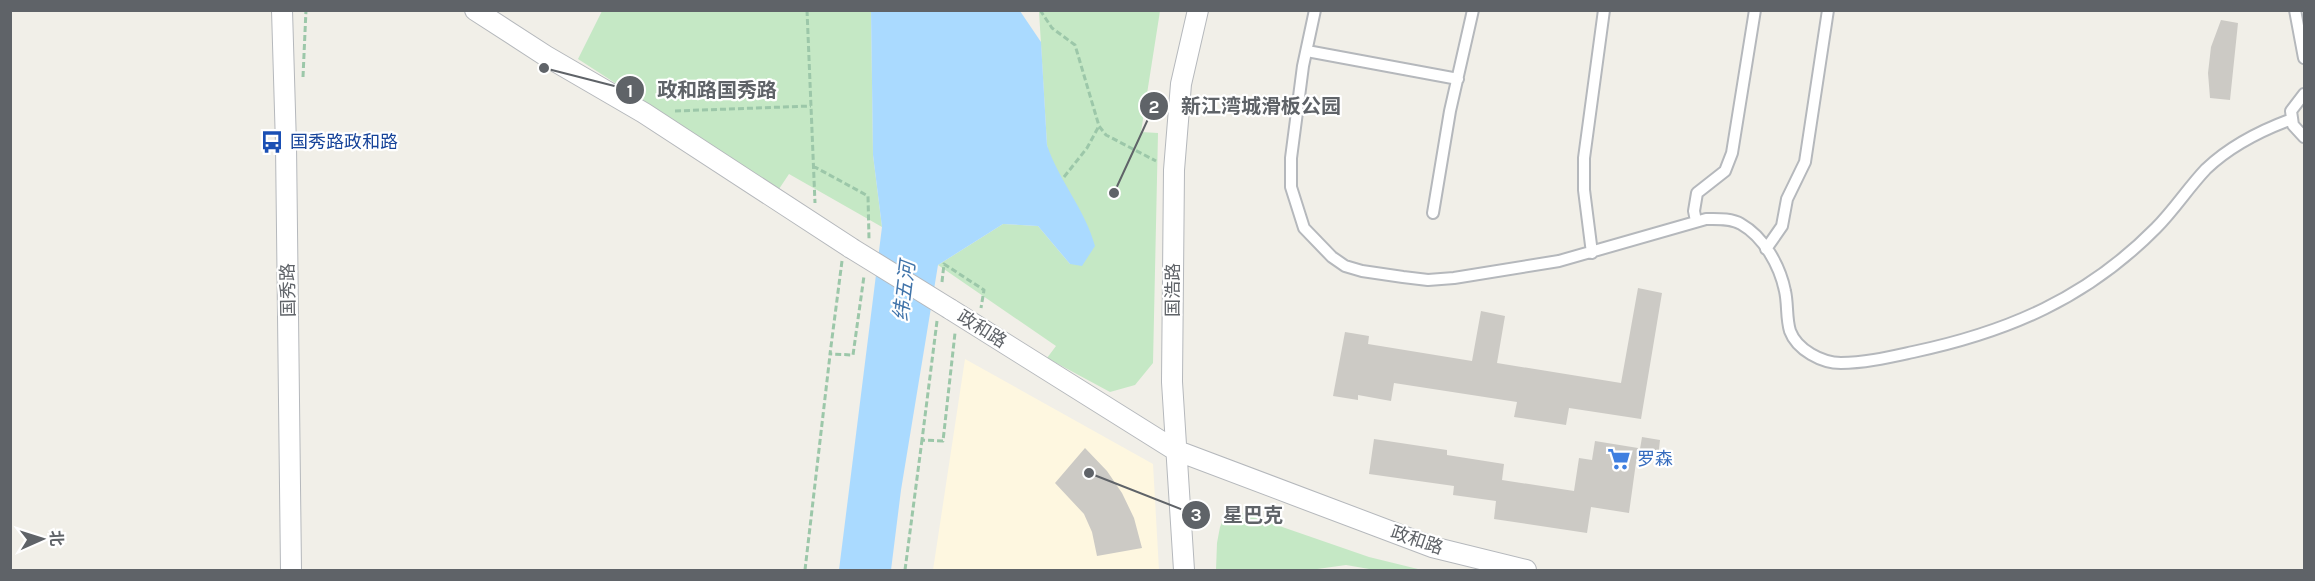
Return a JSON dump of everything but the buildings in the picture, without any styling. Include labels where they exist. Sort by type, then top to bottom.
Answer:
[{"type":"street","name":"国秀路","points":[[282,10],[286,145],[291,570]]},
{"type":"street","name":"政和路","points":[[475,10],[546,56],[644,113],[948,311],[979,327],[1175,450],[1432,547],[1526,570]]},
{"type":"street","name":"国浩路","points":[[1184,570],[1172,382],[1174,170],[1181,84],[1198,10]]},
{"type":"lane","points":[[1315,10],[1306,51],[1291,158],[1291,187],[1296,209],[1304,228],[1332,257],[1345,266],[1362,271],[1428,280],[1559,261],[1696,221],[1726,219],[1741,224],[1766,249],[1780,272],[1791,333],[1799,346],[1812,355],[1839,363],[1876,360],[1930,348],[1994,330],[2064,300],[2114,268],[2158,227],[2206,170],[2224,154],[2275,125],[2292,119]]},
{"type":"lane","points":[[1433,213],[1473,10]]},
{"type":"lane","points":[[1592,253],[1584,190],[1584,158],[1604,10]]},
{"type":"lane","points":[[1696,221],[1694,211],[1697,193],[1725,171],[1732,153],[1755,10]]},
{"type":"lane","points":[[1766,249],[1782,226],[1787,199],[1805,162],[1828,10]]},
{"type":"lane","points":[[2295,10],[2304,58]]},
{"type":"lane","points":[[1306,51],[1458,79]]},
{"type":"lane","points":[[2304,94],[2293,106],[2292,119],[2297,131],[2304,136]]},
{"type":"path","points":[[807,10],[816,199],[814,209],[807,220]]},
{"type":"path","points":[[1040,10],[1052,28],[1075,45],[1099,126],[1106,135],[1174,170]]},
{"type":"path","points":[[644,113],[812,106]]},
{"type":"path","points":[[1064,177],[1087,148],[1099,126]]},
{"type":"path","points":[[813,166],[868,196],[869,240]]},
{"type":"path","points":[[805,570],[830,354],[848,246]]},
{"type":"path","points":[[941,288],[944,264],[984,290],[979,327]]},
{"type":"path","points":[[830,354],[853,355],[865,274]]},
{"type":"path","points":[[922,440],[943,441],[948,311]]},
{"type":"path","points":[[905,570],[922,440],[948,311]]},
{"type":"shaded area","points":[[965,359],[1153,464],[1159,570],[933,570]]},
{"type":"green space","points":[[602,11],[871,11],[873,155],[882,227],[789,174],[779,189],[578,59]]},
{"type":"green space","points":[[1039,11],[1160,11],[1141,132],[1158,133],[1153,363],[1135,385],[1110,392],[1047,358],[1056,346],[938,265],[1003,224],[1038,226],[1070,264],[1047,145]]},
{"type":"green space","points":[[1236,511],[1369,557],[1422,570],[1375,570],[1346,565],[1310,570],[1216,570],[1220,527],[1226,514]]},
{"type":"water","name":"纬五河","points":[[871,11],[1020,11],[1041,42],[1047,145],[1058,171],[1085,220],[1095,246],[1082,266],[1070,264],[1038,226],[1003,224],[938,265],[901,490],[891,570],[839,570],[882,227],[873,155]]},
{"type":"place","name":"政和路国秀路","points":[[544,68]]},
{"type":"place","name":"国秀路政和路","points":[[272,142]]},
{"type":"place","name":"新江湾城滑板公园","points":[[1114,193]]},
{"type":"place","name":"罗森","points":[[1619,459]]},
{"type":"place","name":"星巴克","points":[[1089,473]]}]
